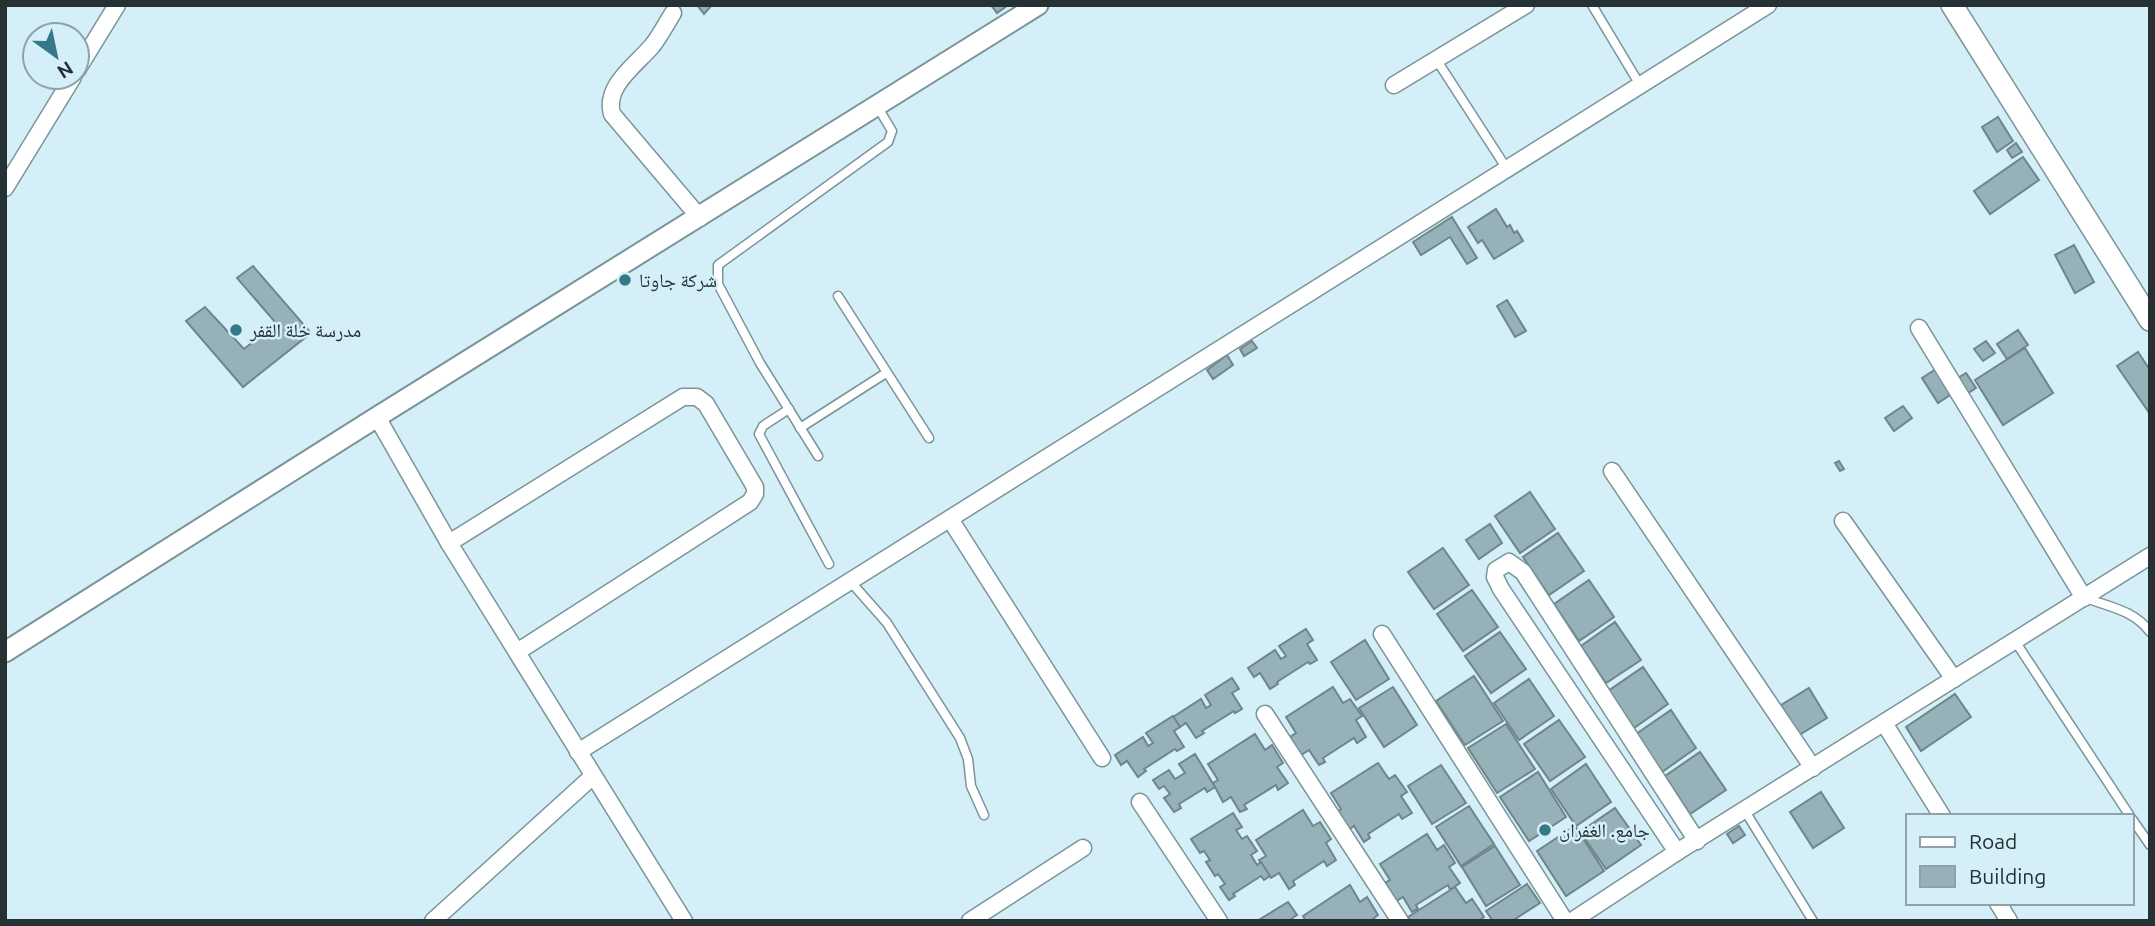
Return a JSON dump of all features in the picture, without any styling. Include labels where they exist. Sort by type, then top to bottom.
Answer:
[{"type":"main road","points":[[1952,5],[2150,320]]},
{"type":"street","points":[[91,47],[117,5]]},
{"type":"street","points":[[5,652],[1038,5]]},
{"type":"street","points":[[1394,85],[1526,5]]},
{"type":"street","points":[[578,752],[1768,5]]},
{"type":"street","points":[[673,13],[650,47],[617,84],[611,95],[610,106],[612,114],[699,218]]},
{"type":"street","points":[[5,188],[64,91]]},
{"type":"street","points":[[1919,328],[2084,598]]},
{"type":"street","points":[[449,543],[684,397],[697,397],[706,404],[755,487],[755,494],[750,502],[517,652]]},
{"type":"street","points":[[377,417],[449,543],[684,921]]},
{"type":"street","points":[[1612,471],[1813,768]]},
{"type":"street","points":[[950,519],[1102,758]]},
{"type":"street","points":[[1843,521],[1954,679]]},
{"type":"street","points":[[1572,921],[1595,915],[1677,852],[2150,556]]},
{"type":"street","points":[[1677,852],[1500,589],[1495,577],[1496,570],[1509,562],[1523,572],[1697,841]]},
{"type":"street","points":[[1382,634],[1565,921]]},
{"type":"street","points":[[1265,714],[1400,921]]},
{"type":"street","points":[[1884,723],[1941,814]]},
{"type":"street","points":[[433,921],[593,776]]},
{"type":"street","points":[[1140,802],[1219,921]]},
{"type":"street","points":[[970,921],[1083,848]]},
{"type":"street","points":[[1999,905],[2009,921]]},
{"type":"lane","points":[[1592,5],[1640,85]]},
{"type":"lane","points":[[1436,59],[1507,169]]},
{"type":"lane","points":[[818,456],[760,363],[718,284],[718,265],[888,142],[892,131],[877,106]]},
{"type":"lane","points":[[838,296],[929,438]]},
{"type":"lane","points":[[800,428],[886,373]]},
{"type":"lane","points":[[789,409],[763,426],[759,434],[829,564]]},
{"type":"lane","points":[[850,581],[887,623],[960,738],[968,759],[971,786],[984,815]]},
{"type":"lane","points":[[2084,598],[2119,608],[2143,623],[2150,632]]},
{"type":"lane","points":[[2015,641],[2129,814]]},
{"type":"lane","points":[[1745,811],[1813,921]]},
{"type":"lane","points":[[2134,821],[2150,845]]},
{"type":"building","points":[[697,5],[712,5],[704,14]]},
{"type":"building","points":[[991,5],[1008,5],[997,13]]},
{"type":"building","points":[[1998,117],[2013,141],[1997,152],[1982,127]]},
{"type":"building","points":[[2016,143],[2022,152],[2012,158],[2007,150]]},
{"type":"building","points":[[2023,157],[2039,180],[1990,214],[1974,191]]},
{"type":"building","points":[[1496,209],[1507,227],[1510,225],[1514,233],[1517,231],[1523,241],[1494,259],[1482,240],[1478,243],[1468,227]]},
{"type":"building","points":[[1452,217],[1477,258],[1467,264],[1450,237],[1421,255],[1413,242]]},
{"type":"building","points":[[2074,245],[2094,282],[2075,293],[2055,255]]},
{"type":"building","points":[[253,266],[311,333],[243,387],[186,321],[205,307],[244,349],[276,323],[237,278]]},
{"type":"building","points":[[1507,300],[1526,331],[1515,337],[1497,306]]},
{"type":"building","points":[[2018,330],[2028,345],[2007,359],[1997,344]]},
{"type":"building","points":[[1252,341],[1257,348],[1244,356],[1240,349]]},
{"type":"building","points":[[1986,341],[1995,353],[1983,361],[1974,349]]},
{"type":"building","points":[[2025,348],[2053,393],[2003,425],[1975,380]]},
{"type":"building","points":[[2138,352],[2150,370],[2150,414],[2117,366]]},
{"type":"building","points":[[1227,355],[1233,365],[1213,379],[1207,370]]},
{"type":"building","points":[[1939,367],[1956,391],[1938,403],[1922,378]]},
{"type":"building","points":[[1966,373],[1976,388],[1964,396],[1953,381]]},
{"type":"building","points":[[1903,406],[1912,418],[1894,431],[1885,418]]},
{"type":"building","points":[[1839,461],[1844,469],[1840,471],[1835,463]]},
{"type":"building","points":[[1530,492],[1555,529],[1520,553],[1495,516]]},
{"type":"building","points":[[1490,524],[1502,543],[1479,559],[1466,540]]},
{"type":"building","points":[[1558,533],[1584,571],[1549,595],[1523,557]]},
{"type":"building","points":[[1443,548],[1469,585],[1434,609],[1408,572]]},
{"type":"building","points":[[1589,580],[1614,617],[1579,641],[1554,604]]},
{"type":"building","points":[[1472,590],[1498,627],[1463,651],[1437,614]]},
{"type":"building","points":[[1615,622],[1641,660],[1606,683],[1581,646]]},
{"type":"building","points":[[1306,629],[1313,640],[1307,644],[1317,660],[1310,664],[1308,662],[1270,689],[1260,673],[1254,677],[1248,668],[1275,650],[1281,659],[1286,656],[1279,646]]},
{"type":"building","points":[[1500,632],[1526,669],[1491,693],[1465,656]]},
{"type":"building","points":[[1365,640],[1389,679],[1356,700],[1331,662]]},
{"type":"building","points":[[1643,667],[1668,704],[1634,728],[1608,691]]},
{"type":"building","points":[[1474,676],[1503,721],[1465,745],[1436,701]]},
{"type":"building","points":[[1232,678],[1239,689],[1232,693],[1242,709],[1235,713],[1234,711],[1202,731],[1204,733],[1196,738],[1186,723],[1180,727],[1173,717],[1201,699],[1206,708],[1211,705],[1205,695]]},
{"type":"building","points":[[1529,679],[1554,716],[1519,740],[1494,703]]},
{"type":"building","points":[[1333,687],[1343,703],[1350,699],[1362,716],[1356,720],[1366,737],[1357,743],[1354,738],[1323,758],[1325,762],[1319,765],[1309,750],[1301,755],[1290,737],[1296,733],[1286,717]]},
{"type":"building","points":[[1393,687],[1417,725],[1384,747],[1359,708]]},
{"type":"building","points":[[1809,688],[1827,718],[1799,735],[1781,705]]},
{"type":"building","points":[[1955,694],[1971,717],[1921,751],[1906,727]]},
{"type":"building","points":[[1671,710],[1696,748],[1662,772],[1636,734]]},
{"type":"building","points":[[1173,716],[1180,727],[1174,731],[1184,747],[1177,751],[1175,749],[1144,769],[1146,771],[1138,777],[1127,761],[1121,765],[1115,755],[1143,737],[1148,746],[1153,743],[1146,733]]},
{"type":"building","points":[[1559,720],[1585,757],[1550,781],[1524,744]]},
{"type":"building","points":[[1506,724],[1535,769],[1497,793],[1468,748]]},
{"type":"building","points":[[1255,734],[1265,750],[1272,745],[1283,763],[1277,767],[1288,783],[1278,790],[1276,785],[1244,805],[1247,809],[1240,812],[1231,797],[1223,802],[1211,784],[1218,780],[1208,764]]},
{"type":"building","points":[[1700,752],[1726,790],[1690,814],[1665,776]]},
{"type":"building","points":[[1195,754],[1215,787],[1207,792],[1205,788],[1179,804],[1181,808],[1174,812],[1164,798],[1170,794],[1164,786],[1159,789],[1153,780],[1169,770],[1175,779],[1185,773],[1179,764]]},
{"type":"building","points":[[1378,763],[1389,779],[1395,775],[1407,792],[1401,796],[1412,813],[1402,819],[1399,814],[1368,834],[1370,838],[1364,842],[1354,826],[1347,831],[1335,813],[1341,809],[1331,793]]},
{"type":"building","points":[[1586,764],[1611,802],[1576,826],[1551,789]]},
{"type":"building","points":[[1441,765],[1466,803],[1432,824],[1408,786]]},
{"type":"building","points":[[1538,772],[1566,817],[1529,841],[1500,797]]},
{"type":"building","points":[[1821,792],[1844,828],[1813,848],[1790,812]]},
{"type":"building","points":[[1469,806],[1494,844],[1461,866],[1436,827]]},
{"type":"building","points":[[1615,808],[1641,845],[1606,869],[1580,832]]},
{"type":"building","points":[[1303,810],[1313,826],[1320,822],[1331,839],[1326,843],[1336,860],[1327,866],[1324,861],[1293,881],[1295,885],[1289,889],[1279,873],[1271,878],[1259,860],[1266,856],[1256,840]]},
{"type":"building","points":[[1233,813],[1242,827],[1236,830],[1242,839],[1247,836],[1257,851],[1251,855],[1257,865],[1261,862],[1270,876],[1264,880],[1261,876],[1233,894],[1235,896],[1229,900],[1220,887],[1225,884],[1218,874],[1215,876],[1206,862],[1210,860],[1204,851],[1200,853],[1191,839]]},
{"type":"building","points":[[1575,826],[1604,871],[1566,896],[1537,851]]},
{"type":"building","points":[[1739,826],[1745,835],[1733,843],[1727,834]]},
{"type":"building","points":[[1427,834],[1437,850],[1444,845],[1455,863],[1449,867],[1460,883],[1450,890],[1448,885],[1416,905],[1418,909],[1412,912],[1403,897],[1395,902],[1383,884],[1390,880],[1380,864]]},
{"type":"building","points":[[1495,846],[1520,885],[1486,906],[1462,867]]},
{"type":"building","points":[[1527,884],[1540,903],[1512,921],[1493,921],[1486,911]]},
{"type":"building","points":[[1350,885],[1360,902],[1367,897],[1378,915],[1374,921],[1306,921],[1303,916]]},
{"type":"building","points":[[1455,887],[1466,903],[1472,899],[1484,917],[1478,921],[1410,921],[1408,917]]},
{"type":"building","points":[[1288,902],[1297,915],[1292,921],[1257,921]]},
{"type":"place","name":"شركة جاوتا","points":[[625,280]]},
{"type":"place","name":"مدرسة خلة القفر","points":[[236,330]]},
{"type":"place","name":"جامع. الغفران","points":[[1545,830]]}]
